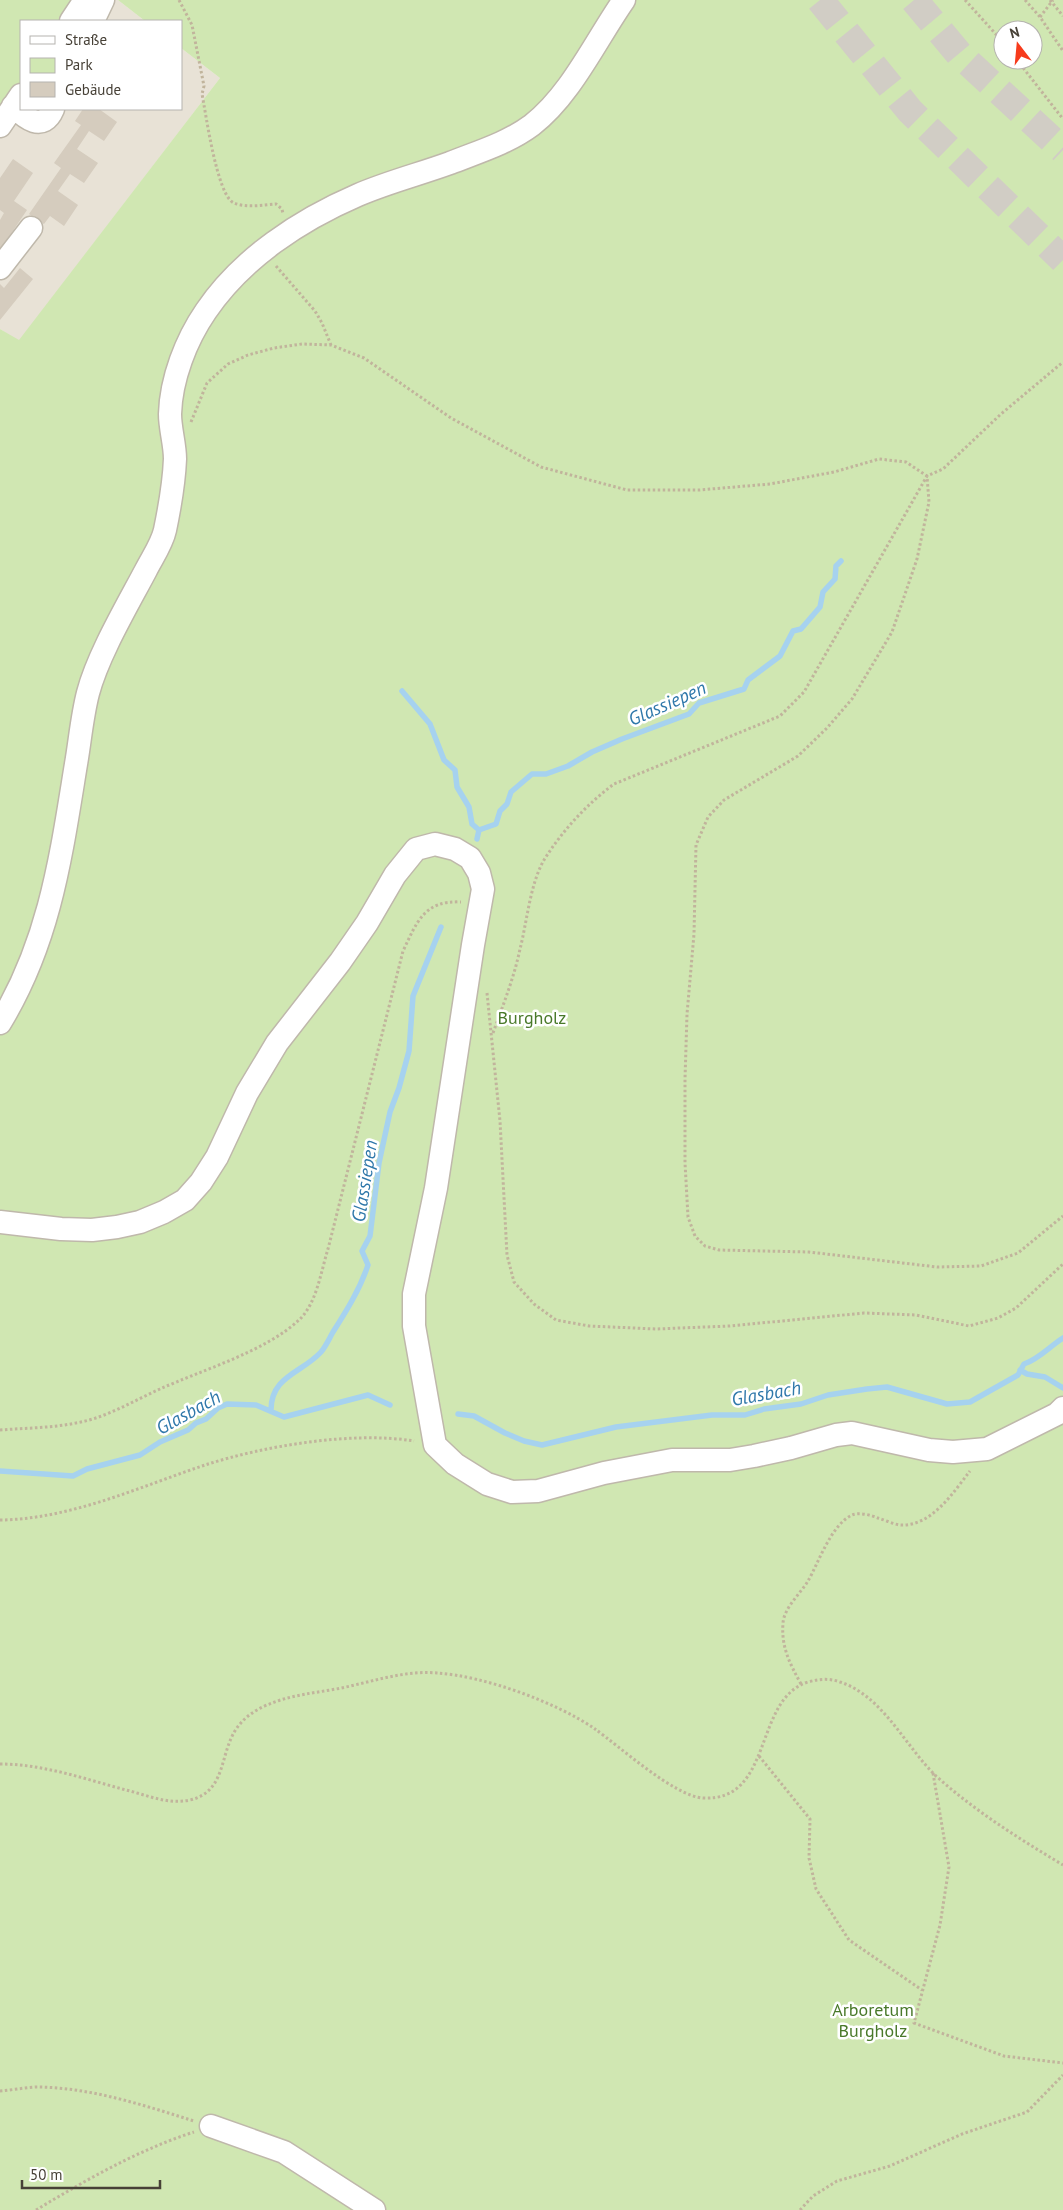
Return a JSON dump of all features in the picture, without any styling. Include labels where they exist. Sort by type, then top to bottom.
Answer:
[{"type":"street","points":[[72,20],[85,0]]},
{"type":"street","points":[[94,20],[104,0]]},
{"type":"street","points":[[0,1022],[25,976],[42,933],[55,890],[88,692],[102,656],[164,535],[172,492],[175,458],[170,414],[173,396],[184,352],[205,311],[227,284],[262,250],[298,226],[361,194],[505,142],[530,126],[549,110],[624,0]]},
{"type":"street","points":[[0,126],[17,100]]},
{"type":"street","points":[[22,110],[27,119],[34,122],[42,121],[52,113],[53,110]]},
{"type":"street","points":[[0,268],[31,228]]},
{"type":"street","points":[[0,1222],[61,1229],[92,1230],[140,1222],[164,1212],[185,1200],[201,1182],[216,1157],[247,1093],[277,1043],[340,962],[367,923],[395,875],[416,848],[435,844],[455,849],[470,858],[479,873],[483,889],[436,1188],[414,1294],[414,1326],[435,1445],[455,1464],[487,1484],[512,1492],[538,1491],[604,1473],[672,1460],[730,1460],[791,1448],[836,1435],[852,1433],[929,1450],[953,1452],[986,1449],[1057,1414],[1063,1408]]},
{"type":"street","points":[[211,2126],[284,2152],[374,2210]]},
{"type":"path","points":[[178,0],[192,25],[204,86],[202,94],[220,184],[228,199],[234,203],[276,204],[282,209],[284,216]]},
{"type":"path","points":[[965,0],[993,31]]},
{"type":"path","points":[[1025,0],[1040,17],[1063,51]]},
{"type":"path","points":[[1040,17],[1051,1],[1063,16]]},
{"type":"path","points":[[1025,70],[1063,119]]},
{"type":"path","points":[[262,250],[315,310],[331,345]]},
{"type":"path","points":[[188,428],[207,383],[228,364],[248,355],[274,348],[302,344],[331,345],[364,358],[451,418],[541,468],[626,490],[699,490],[770,484],[834,472],[879,459],[906,462],[927,476]]},
{"type":"path","points":[[492,1033],[520,950],[529,902],[543,861],[574,820],[593,800],[614,784],[780,716],[804,692],[927,476],[943,469],[1001,414],[1063,362]]},
{"type":"path","points":[[927,476],[929,502],[917,559],[892,632],[852,699],[827,728],[798,756],[724,800],[708,817],[696,844],[694,934],[687,1014],[685,1163],[688,1217],[695,1236],[705,1246],[719,1250],[809,1252],[937,1267],[981,1266],[1018,1253],[1063,1216]]},
{"type":"path","points":[[0,1430],[76,1423],[109,1413],[159,1389],[240,1356],[288,1329],[301,1318],[316,1288],[328,1249],[403,951],[419,920],[432,906],[449,901],[463,902],[477,921]]},
{"type":"path","points":[[486,987],[500,1121],[507,1255],[514,1282],[534,1304],[556,1320],[589,1326],[656,1329],[730,1326],[864,1313],[916,1315],[969,1326],[998,1318],[1016,1308],[1063,1264]]},
{"type":"path","points":[[0,1520],[30,1518],[68,1510],[207,1465],[260,1451],[314,1442],[364,1438],[401,1439],[435,1445]]},
{"type":"path","points":[[801,1684],[785,1655],[783,1622],[795,1597],[807,1582],[830,1540],[846,1520],[854,1514],[869,1515],[899,1524],[912,1524],[924,1520],[935,1513],[986,1449]]},
{"type":"path","points":[[0,1764],[16,1764],[53,1770],[169,1801],[191,1800],[211,1790],[217,1781],[226,1753],[238,1726],[259,1708],[287,1698],[420,1672],[465,1676],[555,1707],[590,1726],[652,1772],[694,1797],[712,1798],[735,1789],[745,1780],[786,1696],[801,1684],[827,1679],[856,1689],[883,1712],[932,1772],[963,1799],[1009,1833],[1063,1864]]},
{"type":"path","points":[[758,1756],[810,1819],[809,1858],[816,1889],[849,1940],[922,1990]]},
{"type":"path","points":[[932,1772],[949,1867],[940,1925],[914,2023],[1004,2056],[1063,2063]]},
{"type":"path","points":[[800,2210],[812,2196],[837,2181],[890,2166],[962,2134],[1027,2112],[1063,2076]]},
{"type":"path","points":[[0,2091],[35,2088],[94,2094],[142,2104],[211,2126]]},
{"type":"path","points":[[36,2210],[76,2186],[164,2142],[211,2126]]},
{"type":"shaded area","points":[[93,0],[118,0],[144,20],[78,20]]},
{"type":"shaded area","points":[[182,49],[220,78],[19,341],[0,329],[0,122],[20,110],[182,110]]},
{"type":"green space","points":[[0,0],[93,0],[78,20],[20,20],[20,95],[0,122]]},
{"type":"green space","name":"Burgholz","points":[[118,0],[1063,0],[1063,2210],[0,2210],[0,329],[19,340],[220,78],[182,49],[182,20],[144,20]]},
{"type":"building","points":[[82,110],[100,110],[117,122],[104,141],[89,131],[77,149],[98,163],[84,183],[70,174],[58,191],[78,205],[64,226],[50,216],[44,224],[29,214],[61,168],[54,163],[81,125],[75,121]]},
{"type":"building","points":[[13,159],[33,173],[14,201],[27,210],[0,250],[0,220],[4,213],[0,210],[0,178]]},
{"type":"building","points":[[20,268],[33,279],[0,320],[0,284],[4,288]]},
{"type":"waterway","name":"Glassiepen","points":[[477,839],[479,830],[496,824],[500,811],[507,804],[511,792],[532,774],[546,774],[568,766],[592,752],[622,739],[689,714],[699,703],[744,689],[748,680],[780,656],[793,631],[801,629],[820,607],[823,592],[835,579],[836,566],[841,561]]},
{"type":"waterway","points":[[402,691],[430,724],[444,760],[455,770],[457,787],[469,807],[472,824],[479,830]]},
{"type":"waterway","name":"Glassiepen","points":[[271,1410],[272,1399],[282,1382],[321,1352],[353,1299],[368,1265],[362,1251],[370,1236],[379,1163],[390,1112],[409,1051],[413,996],[441,927]]},
{"type":"waterway","name":"Glasbach","points":[[458,1414],[474,1416],[505,1433],[524,1441],[542,1445],[616,1427],[712,1415],[745,1415],[764,1409],[801,1404],[828,1395],[867,1389],[887,1387],[947,1404],[970,1402],[1018,1375],[1024,1364],[1040,1356],[1063,1338]]},
{"type":"waterway","points":[[1020,1370],[1027,1374],[1045,1377],[1063,1388]]},
{"type":"waterway","name":"Glasbach","points":[[0,1471],[73,1476],[87,1469],[140,1455],[160,1442],[188,1430],[196,1423],[206,1419],[218,1408],[227,1404],[256,1405],[284,1417],[368,1395],[390,1405]]},
{"type":"tunnel","points":[[820,0],[910,111],[1063,260]]},
{"type":"tunnel","points":[[914,0],[959,54],[1063,150]]},
{"type":"park label","name":"Arboretum Burgholz","points":[[873,2019]]}]
